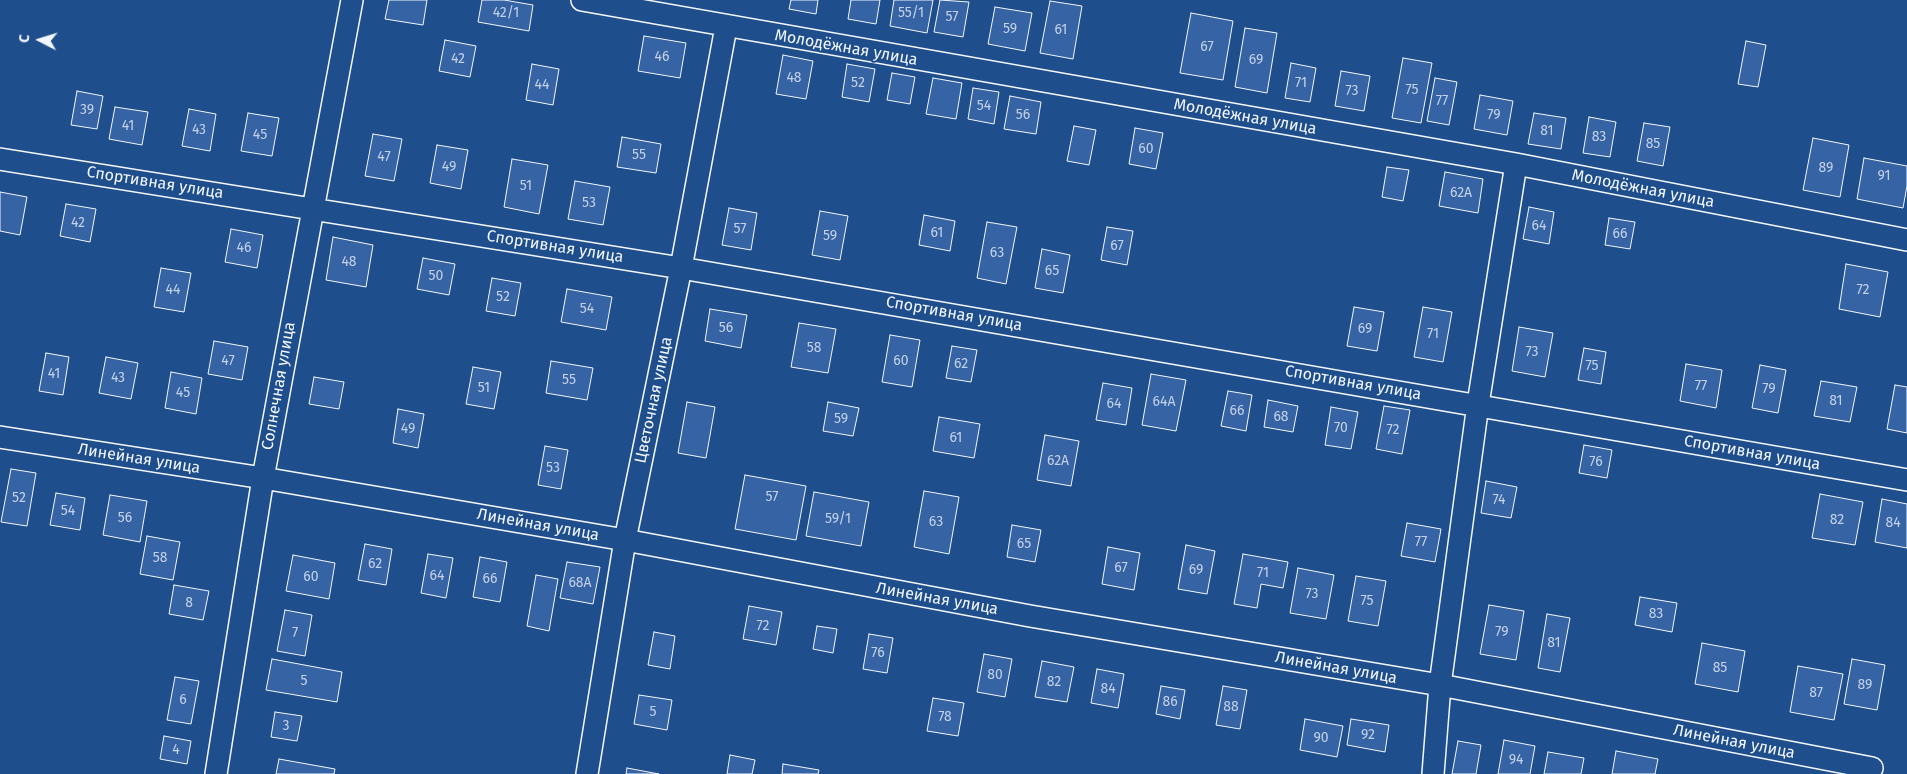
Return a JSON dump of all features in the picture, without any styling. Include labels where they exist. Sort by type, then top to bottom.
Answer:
[{"type":"street","name":"Солнечная улица","points":[[216,774],[263,478],[352,0]]},
{"type":"street","name":"Молодёжная улица","points":[[582,0],[726,27],[1516,164],[1907,240]]},
{"type":"street","name":"Цветочная улица","points":[[587,774],[625,540],[681,268],[726,27]]},
{"type":"street","name":"Спортивная улица","points":[[0,158],[681,268],[1478,404],[1907,480]]},
{"type":"street","points":[[1433,774],[1440,685],[1478,404],[1516,164]]},
{"type":"street","name":"Линейная улица","points":[[0,437],[263,478],[625,540],[1030,616],[1440,685],[1872,768]]},
{"type":"building","points":[[389,0],[427,0],[423,25],[385,19]]},
{"type":"building","points":[[482,0],[504,0],[533,5],[529,31],[478,22]]},
{"type":"building","points":[[791,0],[818,0],[816,14],[789,9]]},
{"type":"building","points":[[851,0],[880,0],[876,24],[848,19]]},
{"type":"building","points":[[894,0],[933,0],[927,33],[890,26]]},
{"type":"building","points":[[940,0],[969,2],[963,37],[934,32]]},
{"type":"building","points":[[1050,1],[1082,6],[1073,59],[1040,53]]},
{"type":"building","points":[[995,7],[1032,13],[1025,51],[988,44]]},
{"type":"building","points":[[1191,13],[1233,21],[1223,80],[1180,73]]},
{"type":"building","points":[[1245,28],[1277,33],[1267,93],[1235,87]]},
{"type":"building","points":[[644,36],[686,43],[680,78],[638,71]]},
{"type":"building","points":[[445,40],[476,46],[470,77],[439,71]]},
{"type":"building","points":[[1746,41],[1766,45],[1758,87],[1738,84]]},
{"type":"building","points":[[783,55],[813,61],[806,99],[776,94]]},
{"type":"building","points":[[1403,58],[1432,63],[1421,123],[1392,118]]},
{"type":"building","points":[[1291,63],[1316,68],[1310,102],[1285,98]]},
{"type":"building","points":[[532,64],[559,69],[553,105],[526,100]]},
{"type":"building","points":[[847,64],[875,69],[869,102],[842,97]]},
{"type":"building","points":[[1341,71],[1370,76],[1364,111],[1335,106]]},
{"type":"building","points":[[892,73],[915,77],[910,104],[887,100]]},
{"type":"building","points":[[933,78],[962,83],[956,119],[926,114]]},
{"type":"building","points":[[1435,78],[1457,82],[1449,125],[1427,121]]},
{"type":"building","points":[[973,88],[999,92],[994,124],[968,119]]},
{"type":"building","points":[[77,91],[103,96],[97,129],[71,125]]},
{"type":"building","points":[[1480,95],[1513,101],[1507,135],[1474,129]]},
{"type":"building","points":[[1010,96],[1041,102],[1036,134],[1004,129]]},
{"type":"building","points":[[115,107],[148,112],[142,145],[109,139]]},
{"type":"building","points":[[189,109],[216,114],[210,151],[182,146]]},
{"type":"building","points":[[248,113],[279,118],[272,156],[241,151]]},
{"type":"building","points":[[1534,113],[1566,118],[1561,149],[1528,144]]},
{"type":"building","points":[[1589,117],[1616,122],[1610,157],[1583,153]]},
{"type":"building","points":[[1644,123],[1670,127],[1663,166],[1637,161]]},
{"type":"building","points":[[1074,126],[1096,130],[1089,165],[1067,161]]},
{"type":"building","points":[[1135,128],[1163,133],[1156,169],[1129,164]]},
{"type":"building","points":[[373,134],[402,139],[394,181],[365,176]]},
{"type":"building","points":[[622,137],[661,144],[656,173],[617,167]]},
{"type":"building","points":[[1813,138],[1849,145],[1840,197],[1803,190]]},
{"type":"building","points":[[437,145],[468,150],[461,189],[430,183]]},
{"type":"building","points":[[1864,158],[1907,166],[1907,186],[1903,208],[1857,199]]},
{"type":"building","points":[[512,159],[548,165],[539,214],[504,207]]},
{"type":"building","points":[[1387,167],[1409,170],[1403,201],[1382,197]]},
{"type":"building","points":[[1445,172],[1483,179],[1478,213],[1439,206]]},
{"type":"building","points":[[575,181],[610,187],[603,225],[568,219]]},
{"type":"building","points":[[0,192],[27,197],[20,235],[0,231]]},
{"type":"building","points":[[66,204],[96,209],[90,242],[60,236]]},
{"type":"building","points":[[1529,207],[1554,212],[1549,244],[1523,239]]},
{"type":"building","points":[[729,208],[757,213],[751,250],[722,245]]},
{"type":"building","points":[[820,211],[848,216],[840,260],[812,255]]},
{"type":"building","points":[[924,215],[955,221],[950,251],[919,245]]},
{"type":"building","points":[[1609,218],[1635,222],[1630,249],[1605,245]]},
{"type":"building","points":[[987,222],[1017,227],[1006,284],[977,278]]},
{"type":"building","points":[[1107,227],[1133,231],[1127,265],[1101,260]]},
{"type":"building","points":[[231,229],[263,235],[257,268],[225,262]]},
{"type":"building","points":[[333,237],[373,245],[366,287],[326,280]]},
{"type":"building","points":[[1042,249],[1070,255],[1063,293],[1035,288]]},
{"type":"building","points":[[423,258],[455,264],[449,295],[417,289]]},
{"type":"building","points":[[1846,264],[1888,272],[1880,317],[1839,309]]},
{"type":"building","points":[[161,268],[191,273],[184,312],[154,307]]},
{"type":"building","points":[[492,278],[521,283],[515,316],[486,311]]},
{"type":"building","points":[[567,289],[612,297],[606,330],[561,322]]},
{"type":"building","points":[[1354,307],[1384,312],[1377,351],[1347,346]]},
{"type":"building","points":[[1423,307],[1452,312],[1443,362],[1414,357]]},
{"type":"building","points":[[710,309],[747,315],[741,348],[705,341]]},
{"type":"building","points":[[799,323],[836,329],[828,373],[791,367]]},
{"type":"building","points":[[1519,327],[1553,333],[1545,377],[1512,371]]},
{"type":"building","points":[[890,335],[920,340],[912,387],[882,382]]},
{"type":"building","points":[[214,341],[248,347],[242,380],[208,374]]},
{"type":"building","points":[[952,346],[977,350],[971,382],[946,378]]},
{"type":"building","points":[[1584,348],[1606,352],[1601,384],[1578,380]]},
{"type":"building","points":[[46,353],[69,357],[63,395],[39,391]]},
{"type":"building","points":[[106,357],[138,363],[131,399],[99,393]]},
{"type":"building","points":[[551,361],[593,368],[587,400],[546,393]]},
{"type":"building","points":[[1686,364],[1722,370],[1716,408],[1680,401]]},
{"type":"building","points":[[1760,365],[1786,370],[1778,413],[1752,408]]},
{"type":"building","points":[[473,367],[501,372],[494,409],[466,404]]},
{"type":"building","points":[[171,372],[202,378],[196,414],[165,408]]},
{"type":"building","points":[[1151,374],[1186,380],[1176,431],[1142,425]]},
{"type":"building","points":[[314,377],[344,382],[339,409],[309,404]]},
{"type":"building","points":[[1821,381],[1857,387],[1850,422],[1814,416]]},
{"type":"building","points":[[1103,383],[1132,388],[1126,425],[1096,420]]},
{"type":"building","points":[[1895,385],[1907,387],[1907,433],[1887,429]]},
{"type":"building","points":[[1228,391],[1252,395],[1246,431],[1221,426]]},
{"type":"building","points":[[1268,400],[1298,406],[1293,432],[1264,427]]},
{"type":"building","points":[[687,402],[715,407],[706,458],[678,453]]},
{"type":"building","points":[[828,402],[859,408],[853,436],[823,431]]},
{"type":"building","points":[[1384,406],[1410,410],[1402,454],[1376,449]]},
{"type":"building","points":[[1331,407],[1358,412],[1351,449],[1325,445]]},
{"type":"building","points":[[398,409],[424,414],[418,448],[393,443]]},
{"type":"building","points":[[939,417],[980,424],[974,458],[933,451]]},
{"type":"building","points":[[1045,435],[1079,441],[1071,486],[1037,480]]},
{"type":"building","points":[[1584,445],[1612,450],[1607,478],[1579,473]]},
{"type":"building","points":[[545,446],[568,450],[561,489],[538,485]]},
{"type":"building","points":[[11,469],[36,473],[27,526],[1,522]]},
{"type":"building","points":[[745,475],[806,486],[796,540],[735,529]]},
{"type":"building","points":[[1486,481],[1517,487],[1511,518],[1481,513]]},
{"type":"building","points":[[924,491],[959,497],[949,554],[914,547]]},
{"type":"building","points":[[814,492],[869,502],[861,546],[806,536]]},
{"type":"building","points":[[56,493],[85,498],[80,530],[50,525]]},
{"type":"building","points":[[1820,494],[1863,502],[1855,545],[1812,538]]},
{"type":"building","points":[[110,495],[147,501],[140,542],[103,535]]},
{"type":"building","points":[[1882,499],[1907,504],[1907,548],[1875,542]]},
{"type":"building","points":[[1407,523],[1441,529],[1435,562],[1401,556]]},
{"type":"building","points":[[1012,525],[1041,530],[1035,562],[1007,557]]},
{"type":"building","points":[[147,536],[180,542],[173,580],[140,574]]},
{"type":"building","points":[[365,544],[392,549],[386,585],[358,580]]},
{"type":"building","points":[[1186,545],[1215,551],[1207,594],[1178,589]]},
{"type":"building","points":[[1108,547],[1140,553],[1134,590],[1102,584]]},
{"type":"building","points":[[428,554],[453,558],[446,598],[421,593]]},
{"type":"building","points":[[1243,554],[1288,562],[1283,588],[1261,584],[1257,608],[1234,604]]},
{"type":"building","points":[[293,555],[335,563],[329,599],[286,591]]},
{"type":"building","points":[[480,557],[507,562],[500,602],[473,597]]},
{"type":"building","points":[[567,562],[600,567],[593,604],[560,598]]},
{"type":"building","points":[[1298,568],[1334,575],[1326,619],[1290,613]]},
{"type":"building","points":[[536,575],[558,579],[549,631],[527,626]]},
{"type":"building","points":[[1356,576],[1386,581],[1378,626],[1348,621]]},
{"type":"building","points":[[174,585],[209,591],[203,620],[169,614]]},
{"type":"building","points":[[1640,597],[1677,603],[1672,632],[1635,625]]},
{"type":"building","points":[[1489,605],[1524,611],[1516,660],[1480,654]]},
{"type":"building","points":[[749,606],[782,612],[776,645],[743,639]]},
{"type":"building","points":[[285,610],[312,615],[305,656],[277,651]]},
{"type":"building","points":[[1547,614],[1570,618],[1560,672],[1538,668]]},
{"type":"building","points":[[817,626],[837,629],[833,653],[813,649]]},
{"type":"building","points":[[654,632],[675,636],[670,669],[648,665]]},
{"type":"building","points":[[869,634],[893,638],[887,673],[863,669]]},
{"type":"building","points":[[1702,643],[1745,651],[1738,692],[1695,684]]},
{"type":"building","points":[[984,654],[1012,659],[1005,697],[977,692]]},
{"type":"building","points":[[272,659],[342,672],[337,702],[266,690]]},
{"type":"building","points":[[1852,659],[1885,665],[1877,710],[1844,704]]},
{"type":"building","points":[[1042,661],[1074,667],[1067,702],[1035,697]]},
{"type":"building","points":[[1798,666],[1843,674],[1834,720],[1790,712]]},
{"type":"building","points":[[1097,669],[1124,674],[1118,708],[1091,703]]},
{"type":"building","points":[[175,677],[199,681],[191,724],[167,720]]},
{"type":"building","points":[[1161,686],[1185,690],[1180,719],[1156,714]]},
{"type":"building","points":[[1223,686],[1247,690],[1240,729],[1216,725]]},
{"type":"building","points":[[639,695],[672,700],[667,730],[634,724]]},
{"type":"building","points":[[933,698],[964,703],[958,736],[927,731]]},
{"type":"building","points":[[275,712],[302,716],[297,741],[271,737]]},
{"type":"building","points":[[1305,719],[1343,726],[1337,757],[1300,750]]},
{"type":"building","points":[[1351,719],[1389,725],[1385,752],[1347,745]]},
{"type":"building","points":[[164,736],[191,741],[187,764],[160,759]]},
{"type":"building","points":[[1504,740],[1535,746],[1530,774],[1498,774]]},
{"type":"building","points":[[1458,741],[1481,745],[1476,774],[1452,774]]},
{"type":"building","points":[[1616,751],[1658,759],[1655,774],[1612,774]]},
{"type":"building","points":[[1548,752],[1584,758],[1581,774],[1544,774]]},
{"type":"building","points":[[730,755],[755,760],[752,774],[727,774]]},
{"type":"building","points":[[279,759],[335,769],[334,774],[276,774]]},
{"type":"building","points":[[783,764],[819,770],[818,774],[782,774]]},
{"type":"building","points":[[627,768],[659,774],[626,774]]}]
